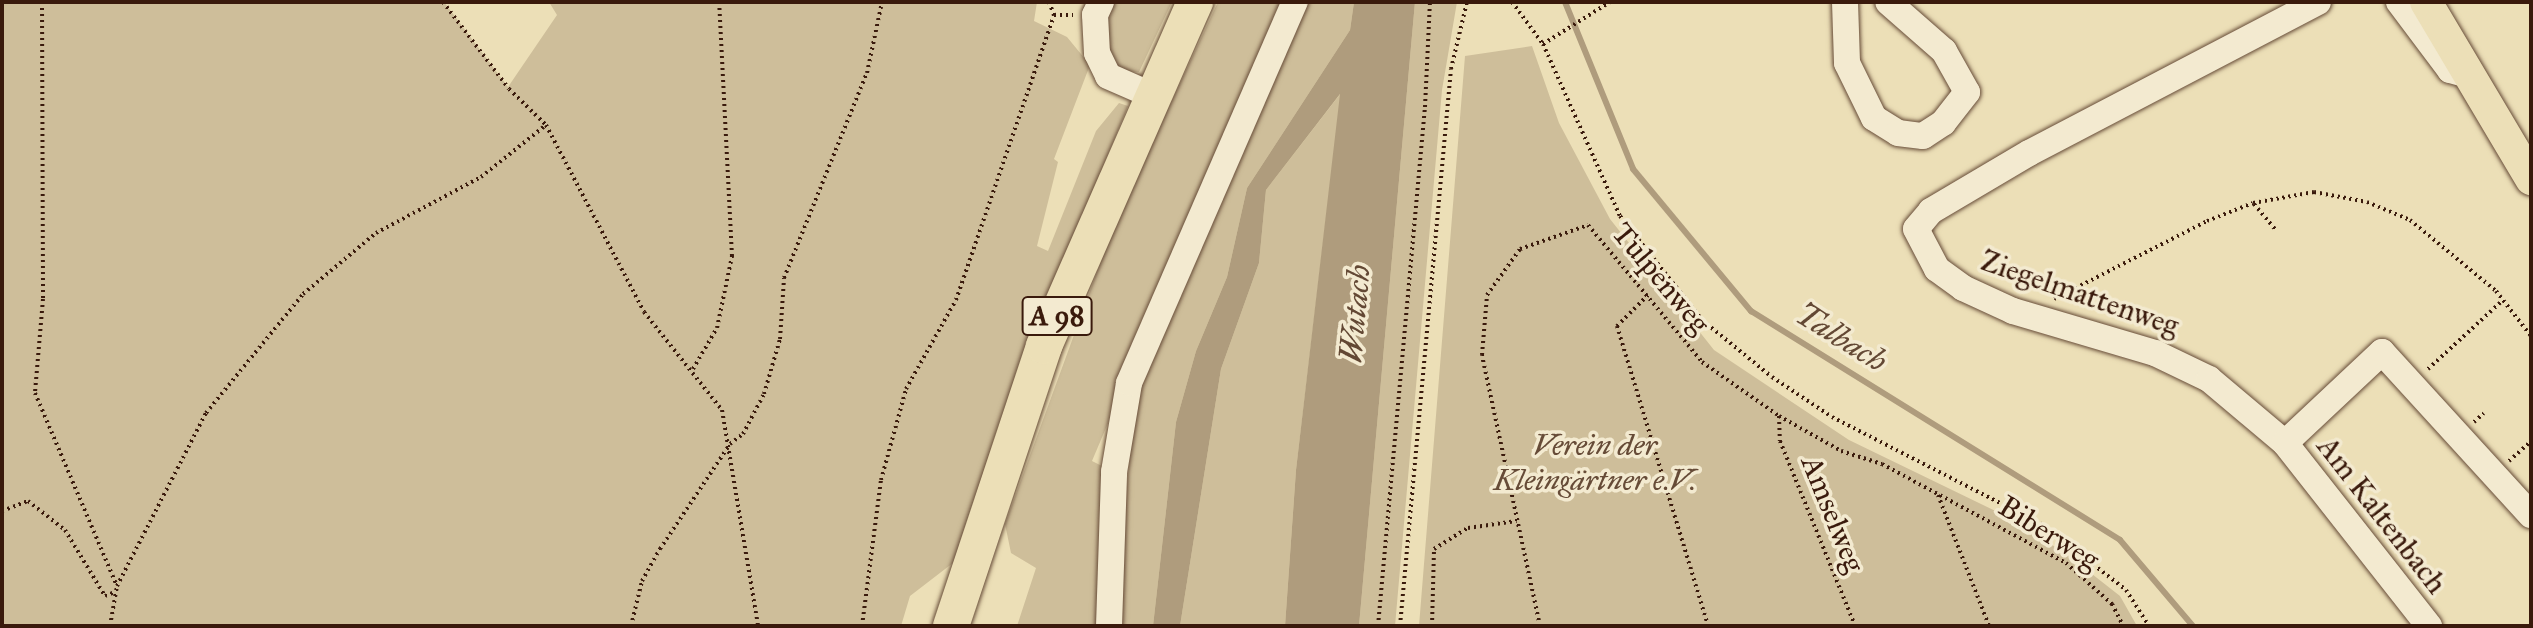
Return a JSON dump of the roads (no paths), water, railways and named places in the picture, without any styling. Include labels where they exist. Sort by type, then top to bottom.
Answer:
[{"type":"highway","name":"A 98","points":[[951,626],[1044,346],[1151,95],[1195,2]]},
{"type":"main road","points":[[2426,2],[2531,179]]},
{"type":"street","points":[[1109,626],[1114,472],[1129,383],[1295,2]]},
{"type":"street","points":[[1845,2],[1847,63],[1874,118],[1898,133],[1923,136],[1943,123],[1967,92],[1944,51],[1888,2]]},
{"type":"street","name":"Ziegelmattenweg","points":[[2285,443],[2184,364],[2044,319],[1963,288],[1937,269],[1923,251],[1916,229],[1931,211],[2029,153],[2318,2]]},
{"type":"street","points":[[2399,2],[2450,70],[2471,75]]},
{"type":"street","points":[[1098,9],[1097,53],[1108,76],[1151,95]]},
{"type":"street","points":[[2285,443],[2382,352],[2531,515]]},
{"type":"street","name":"Am Kaltenbach","points":[[2285,443],[2429,626]]},
{"type":"water","name":"Wutach","points":[[1354,2],[1415,2],[1359,626],[1285,626],[1296,470],[1340,94],[1266,190],[1259,263],[1221,369],[1180,626],[1153,626],[1176,422],[1196,351],[1227,277],[1247,188],[1350,30]]},
{"type":"waterway","name":"Talbach","points":[[1565,2],[1633,169],[1751,311],[2120,540],[2193,626]]},
{"type":"park label","name":"Verein der Kleingärtner e.V.","points":[[1595,462]]}]
